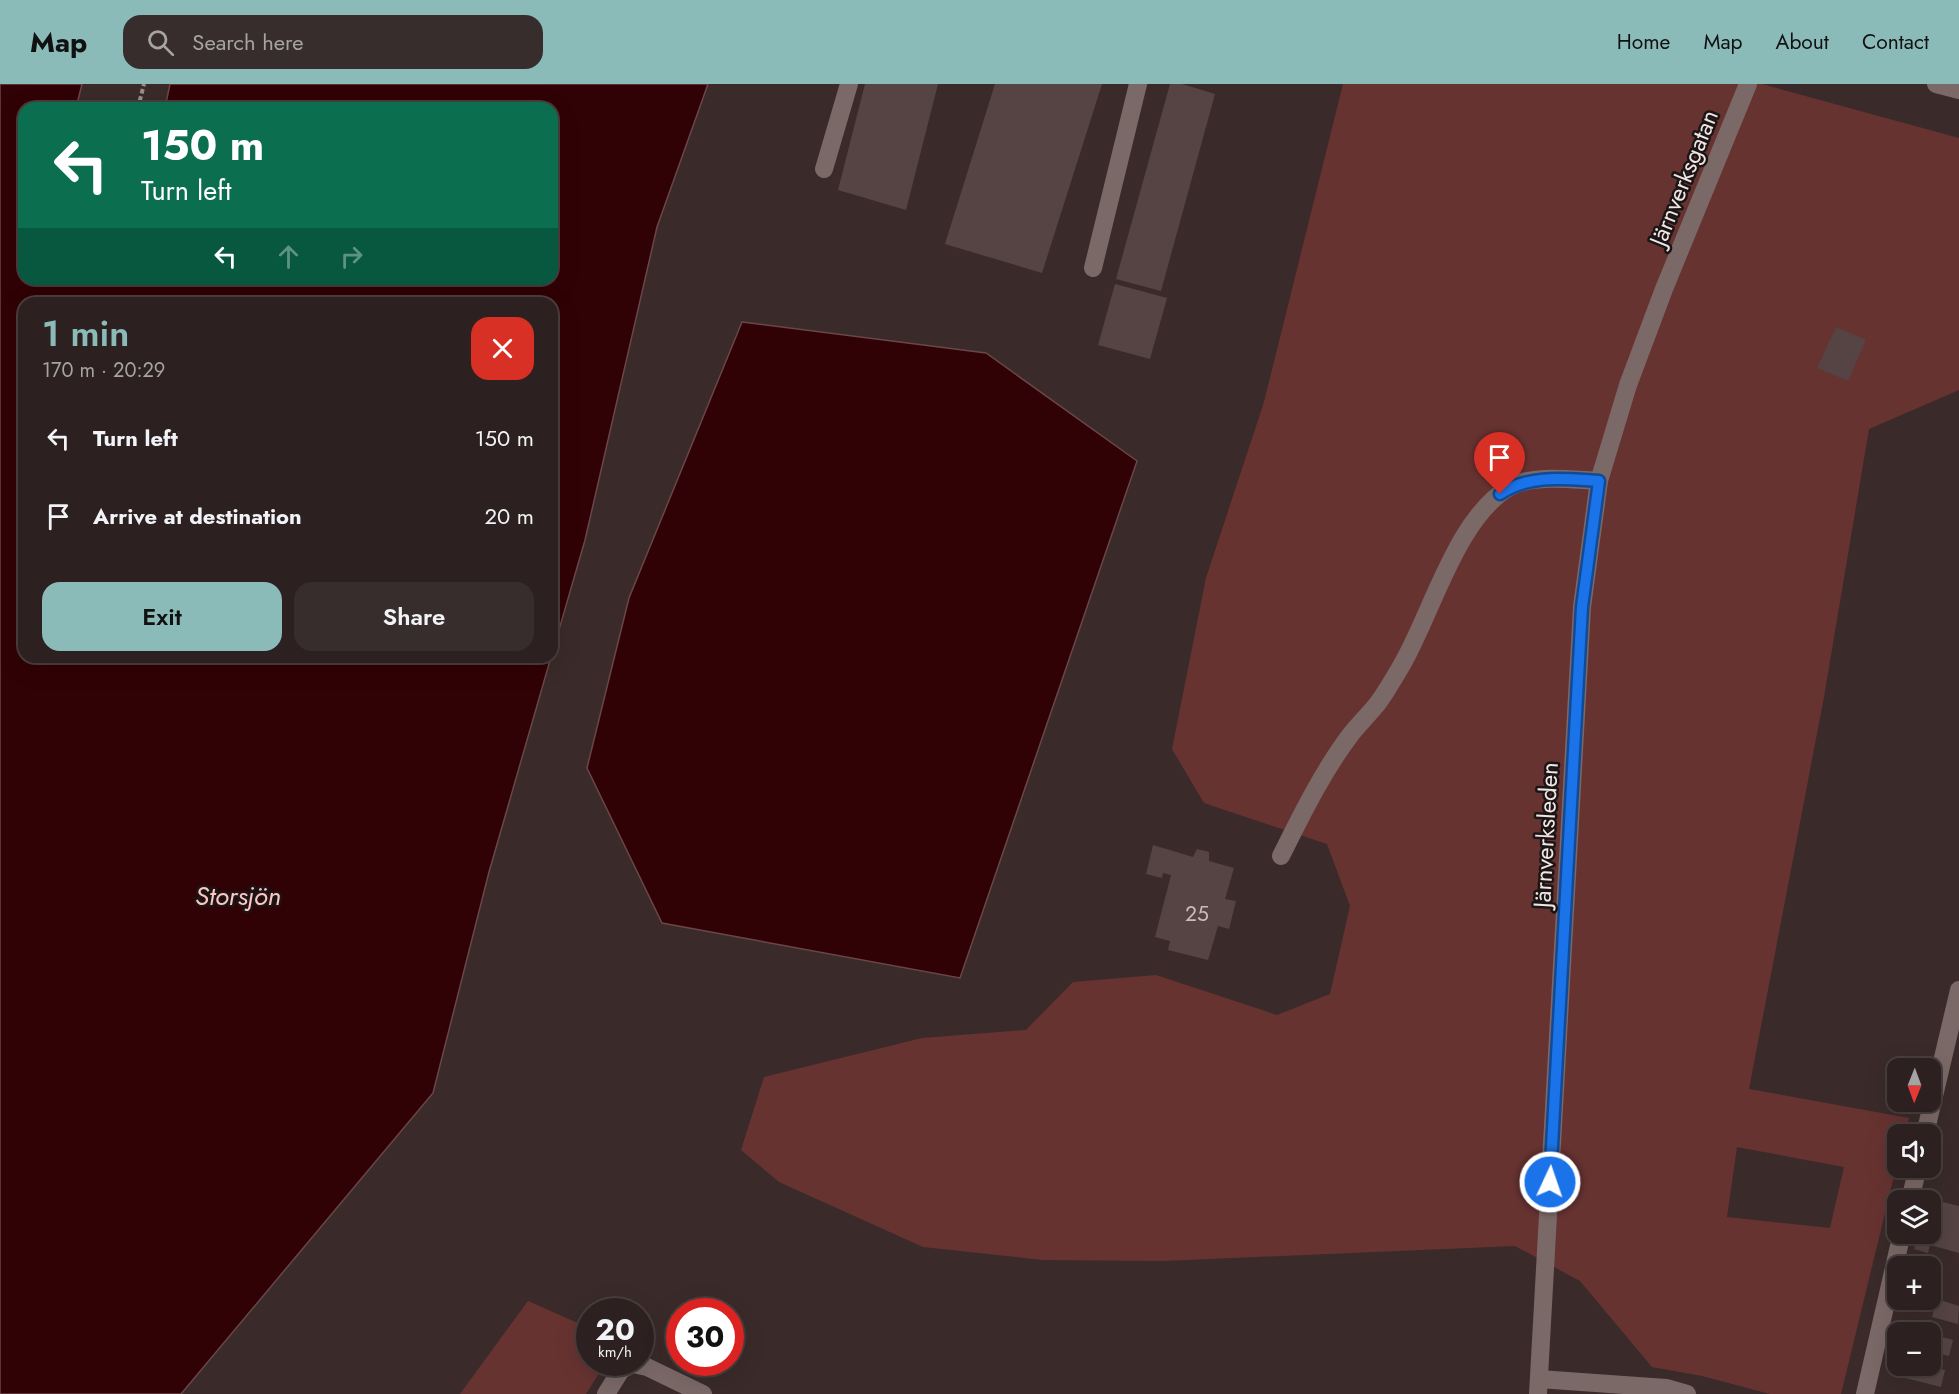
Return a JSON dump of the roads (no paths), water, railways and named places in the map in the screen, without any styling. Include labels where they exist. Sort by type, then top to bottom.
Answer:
[{"type":"street","points":[[824,169],[849,84]]},
{"type":"street","points":[[1093,268],[1138,84]]},
{"type":"street","name":"Järnverksgatan","points":[[1664,289],[1748,84]]},
{"type":"street","points":[[1936,84],[1959,90]]},
{"type":"street","name":"Järnverksleden","points":[[1538,1386],[1582,607],[1599,481],[1628,385],[1664,289]]},
{"type":"street","points":[[1281,856],[1307,804],[1351,735],[1380,701],[1402,665],[1450,562],[1488,502],[1511,486],[1549,478],[1599,481]]},
{"type":"street","points":[[1927,1124],[1959,990]]},
{"type":"street","points":[[1865,1394],[1899,1244]]},
{"type":"street","points":[[606,1394],[621,1370],[633,1364],[647,1367],[703,1394]]},
{"type":"street","points":[[1538,1386],[1666,1388],[1687,1394]]},
{"type":"water","name":"Storsjön","points":[[0,84],[82,84],[78,102],[18,102],[18,285],[558,285],[558,102],[166,102],[170,84],[708,84],[657,227],[585,540],[558,633],[558,297],[18,297],[18,663],[549,663],[489,872],[433,1093],[181,1394],[0,1394]]},
{"type":"water","points":[[742,322],[986,353],[1137,461],[960,978],[662,923],[587,768],[629,598]]}]
